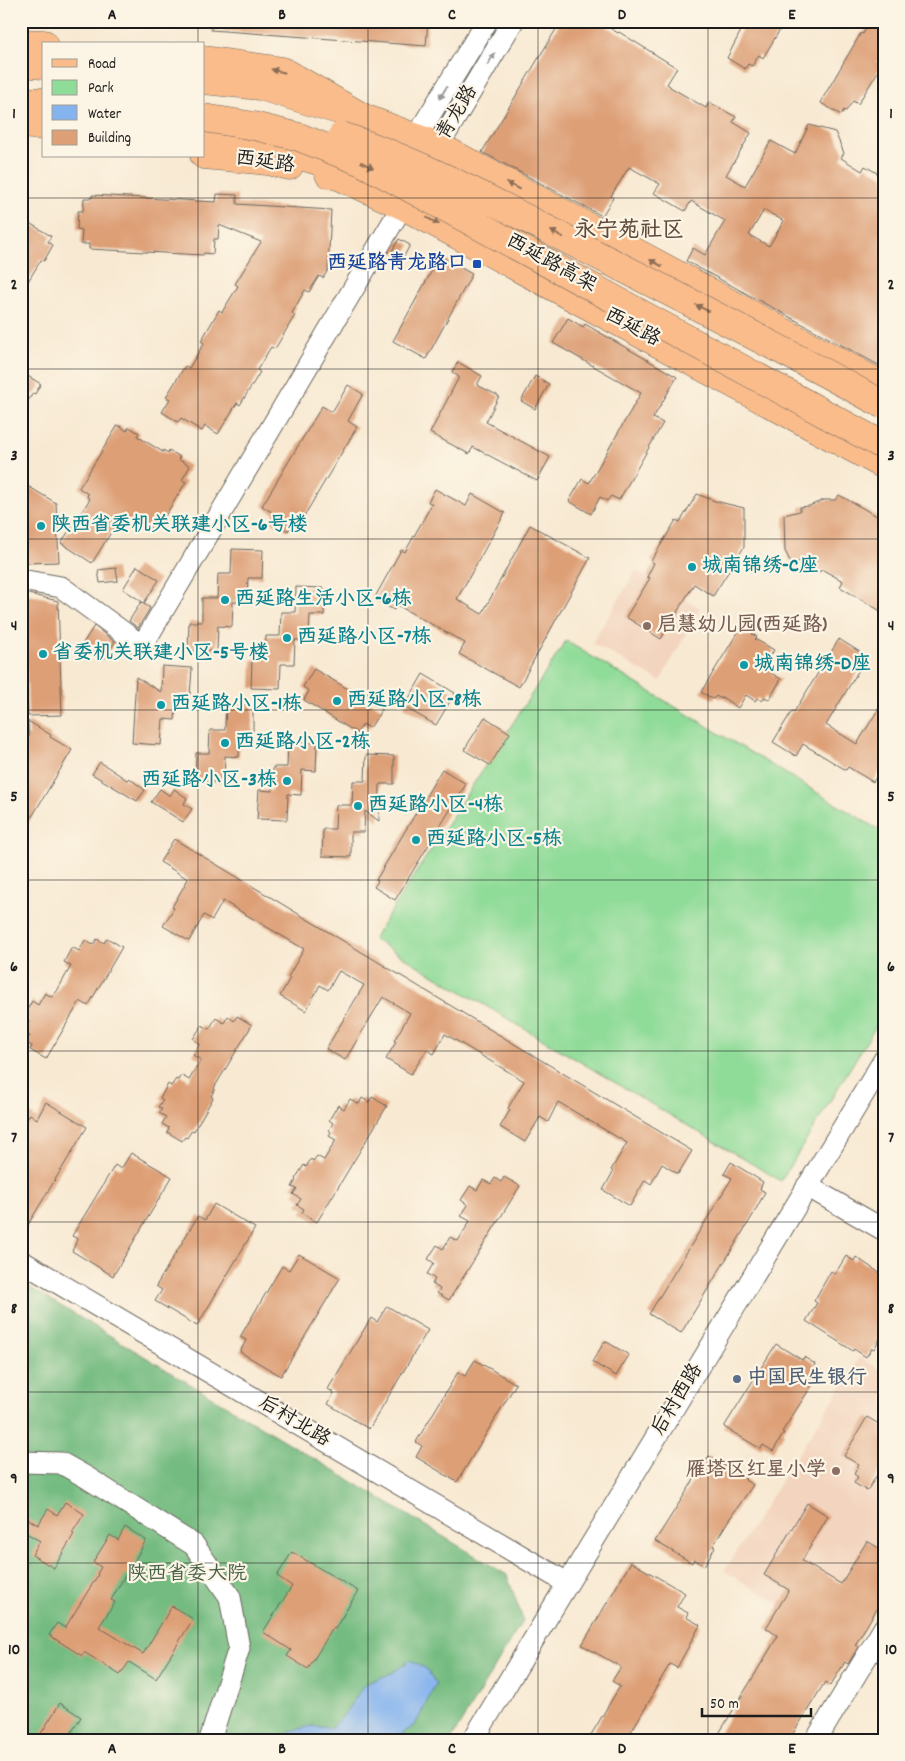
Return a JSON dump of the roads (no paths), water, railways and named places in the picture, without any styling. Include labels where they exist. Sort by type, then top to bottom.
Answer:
[{"type":"main road","points":[[21,43],[42,44]]},
{"type":"main road","points":[[205,60],[283,71],[364,118]]},
{"type":"main road","points":[[21,63],[42,65]]},
{"type":"main road","points":[[21,80],[42,82]]},
{"type":"main road","points":[[205,80],[260,86],[364,118],[427,142],[884,386]]},
{"type":"main road","name":"西延路高架","points":[[205,100],[250,108],[302,123],[366,144],[430,170],[766,340],[884,405]]},
{"type":"main road","points":[[21,101],[42,102]]},
{"type":"main road","name":"西延路高架","points":[[205,118],[299,136],[362,162],[884,446]]},
{"type":"main road","points":[[21,124],[42,126]]},
{"type":"main road","points":[[21,137],[42,139]]},
{"type":"main road","points":[[205,139],[281,150],[322,162],[351,180]]},
{"type":"main road","name":"西延路","points":[[205,155],[268,161],[351,180],[392,200],[884,465]]},
{"type":"street","name":"青龙路","points":[[427,142],[487,21]]},
{"type":"street","name":"青龙路","points":[[21,580],[61,587],[142,646],[392,200],[427,142],[513,21]]},
{"type":"street","name":"后村西路","points":[[473,1740],[884,1060]]},
{"type":"street","points":[[808,1186],[884,1230]]},
{"type":"street","name":"后村北路","points":[[21,1261],[567,1583]]},
{"type":"street","points":[[21,1462],[61,1463],[194,1545],[230,1596],[239,1648],[210,1740]]},
{"type":"street","points":[[816,1740],[884,1628]]},
{"type":"water","points":[[410,1660],[427,1670],[436,1684],[415,1725],[393,1740],[285,1740],[290,1731],[312,1726],[332,1728],[346,1712],[365,1684],[392,1673]]},
{"type":"place","name":"西延路青龙路口","points":[[477,264]]},
{"type":"place","name":"陕西省委机关联建小区-6号楼","points":[[41,526]]},
{"type":"place","name":"城南锦绣-C座","points":[[692,567]]},
{"type":"place","name":"西延路生活小区-6栋","points":[[225,600]]},
{"type":"place","name":"启慧幼儿园(西延路)","points":[[647,626]]},
{"type":"place","name":"西延路小区-7栋","points":[[287,638]]},
{"type":"place","name":"省委机关联建小区-5号楼","points":[[43,654]]},
{"type":"place","name":"城南锦绣-D座","points":[[744,665]]},
{"type":"place","name":"西延路小区-8栋","points":[[337,701]]},
{"type":"place","name":"西延路小区-1栋","points":[[161,705]]},
{"type":"place","name":"西延路小区-2栋","points":[[225,743]]},
{"type":"place","name":"西延路小区-3栋","points":[[287,781]]},
{"type":"place","name":"西延路小区-4栋","points":[[358,806]]},
{"type":"place","name":"西延路小区-5栋","points":[[416,840]]},
{"type":"place","name":"中国民生银行","points":[[737,1379]]},
{"type":"place","name":"雁塔区红星小学","points":[[836,1471]]},
{"type":"district","name":"永宁苑社区","points":[[629,231]]},
{"type":"park label","name":"陕西省委大院","points":[[187,1575]]}]
